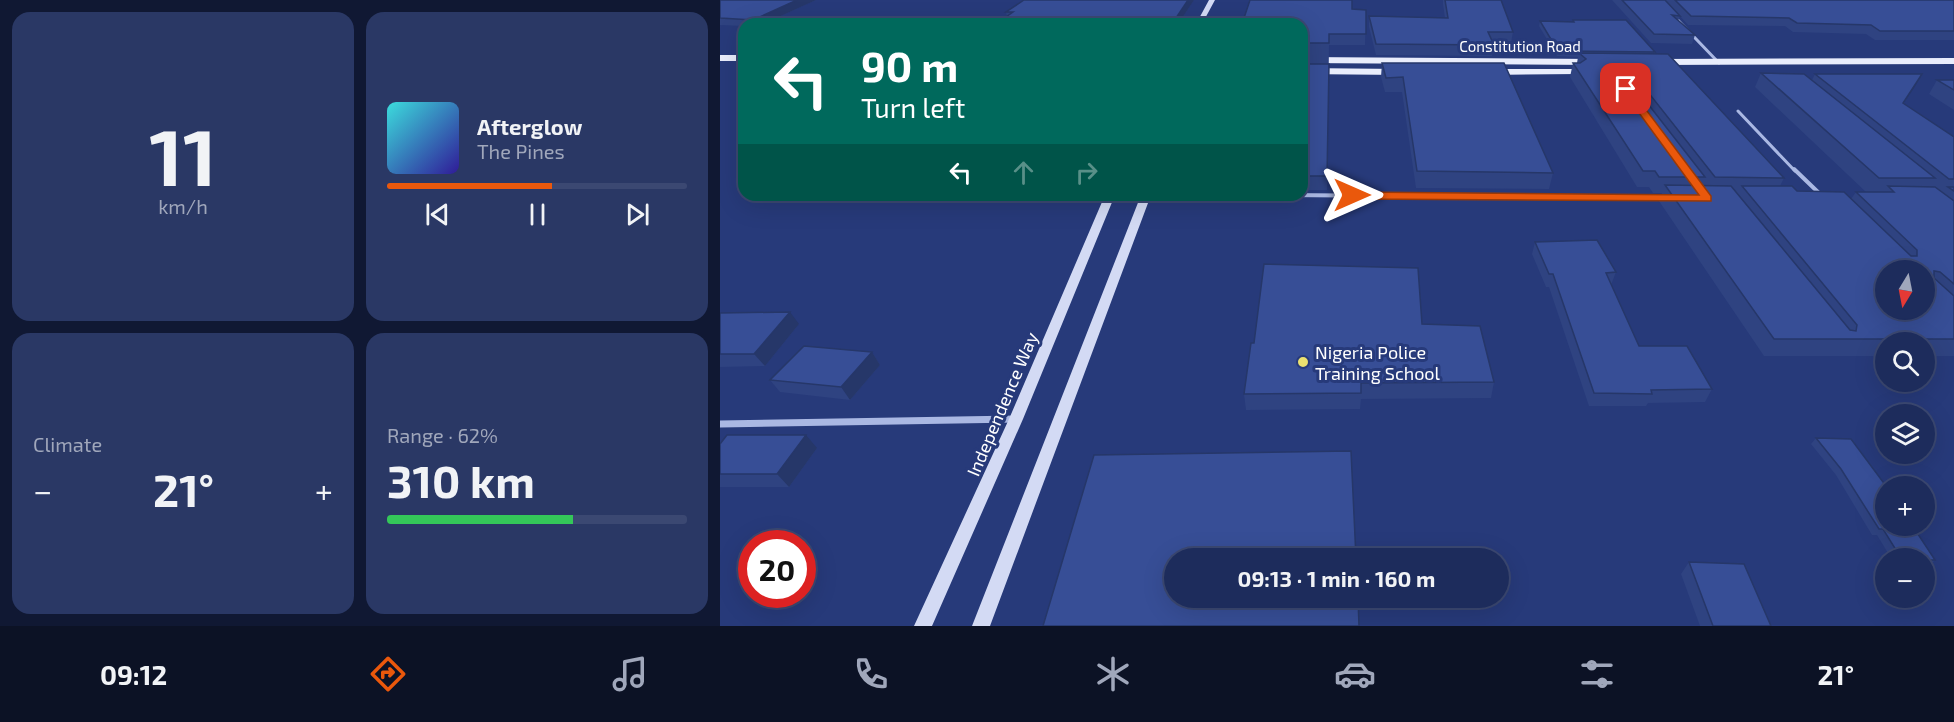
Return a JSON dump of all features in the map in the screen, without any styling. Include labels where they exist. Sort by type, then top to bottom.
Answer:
[{"type":"main road","points":[[1202,18],[1212,0]]},
{"type":"main road","points":[[720,58],[738,58]]},
{"type":"main road","name":"Constitution Road","points":[[1308,60],[1612,62]]},
{"type":"main road","points":[[1648,62],[1721,68],[1954,62]]},
{"type":"main road","points":[[720,66],[738,66]]},
{"type":"main road","points":[[1710,72],[1721,68]]},
{"type":"main road","points":[[1308,71],[1407,72]]},
{"type":"main road","name":"Constitution Road","points":[[1477,72],[1605,72]]},
{"type":"main road","points":[[1652,72],[1687,72]]},
{"type":"main road","name":"Independence Way","points":[[923,626],[1016,419],[1107,201]]},
{"type":"main road","points":[[981,626],[1144,201]]},
{"type":"street","points":[[1667,8],[1721,68]]},
{"type":"street","points":[[720,424],[1016,419]]},
{"type":"lane","points":[[1738,111],[1812,188],[1826,197]]},
{"type":"lane","points":[[1308,195],[1672,198]]},
{"type":"lane","points":[[1820,199],[1831,199]]},
{"type":"building","points":[[720,0],[797,0],[757,18],[720,18]]},
{"type":"building","points":[[1024,0],[1188,0],[1176,18],[1004,18],[1013,12],[1006,12]]},
{"type":"building","points":[[1250,0],[1352,0],[1352,9],[1366,10],[1366,34],[1329,34],[1329,43],[1308,43],[1308,18],[1244,18]]},
{"type":"building","points":[[1445,0],[1501,0],[1513,32],[1488,32],[1494,45],[1376,44],[1369,16],[1448,18]]},
{"type":"building","points":[[1622,0],[1665,0],[1680,16],[1672,15],[1695,35],[1654,34]]},
{"type":"building","points":[[1675,0],[1954,0],[1954,31],[1880,31],[1871,25],[1797,23],[1789,18],[1691,16]]},
{"type":"building","points":[[1573,20],[1626,20],[1655,52],[1558,51],[1540,21],[1574,22]]},
{"type":"building","points":[[1579,53],[1668,54],[1784,178],[1715,177],[1633,73],[1629,71],[1627,77],[1705,177],[1659,177],[1655,171],[1643,171],[1573,63],[1580,63],[1586,59]]},
{"type":"building","points":[[1382,63],[1504,63],[1553,173],[1417,171],[1403,77],[1386,78]]},
{"type":"building","points":[[1308,64],[1329,64],[1327,176],[1308,176]]},
{"type":"building","points":[[1761,73],[1804,74],[1935,178],[1879,178]]},
{"type":"building","points":[[1815,74],[1922,74],[1903,103],[1954,137],[1954,179],[1949,179]]},
{"type":"building","points":[[1937,80],[1954,80],[1954,90]]},
{"type":"building","points":[[1665,185],[1731,186],[1850,330],[1856,331],[1857,325],[1742,186],[1792,186],[1797,191],[1844,192],[1911,256],[1917,256],[1917,250],[1856,192],[1894,192],[1888,186],[1935,187],[1954,201],[1954,284],[1940,272],[1935,271],[1935,260],[1875,260],[1875,320],[1935,320],[1935,279],[1954,296],[1954,339],[1935,339],[1935,332],[1875,332],[1875,339],[1774,339]]},
{"type":"building","points":[[1597,240],[1616,272],[1606,273],[1639,346],[1687,346],[1712,389],[1651,390],[1652,394],[1594,393],[1553,274],[1549,274],[1535,242]]},
{"type":"building","points":[[1264,264],[1418,268],[1422,324],[1480,326],[1494,382],[1361,383],[1361,393],[1244,394],[1251,343],[1254,343]]},
{"type":"building","points":[[790,312],[754,354],[720,354],[720,313]]},
{"type":"building","points":[[804,346],[872,352],[841,387],[770,380]]},
{"type":"building","points":[[727,435],[806,435],[777,474],[720,474],[720,444]]},
{"type":"building","points":[[1816,438],[1851,439],[1879,476],[1875,476],[1875,523],[1841,469]]},
{"type":"building","points":[[1351,451],[1356,548],[1164,548],[1164,608],[1358,608],[1359,626],[1043,626],[1094,455]]},
{"type":"building","points":[[1887,536],[1919,536],[1927,548],[1895,548]]},
{"type":"building","points":[[1689,562],[1744,564],[1771,626],[1713,626]]},
{"type":"place","name":"Nigeria Police Training School","points":[[1303,362]]},
{"type":"route","points":[[1352,195],[1707,198],[1626,89]]}]
